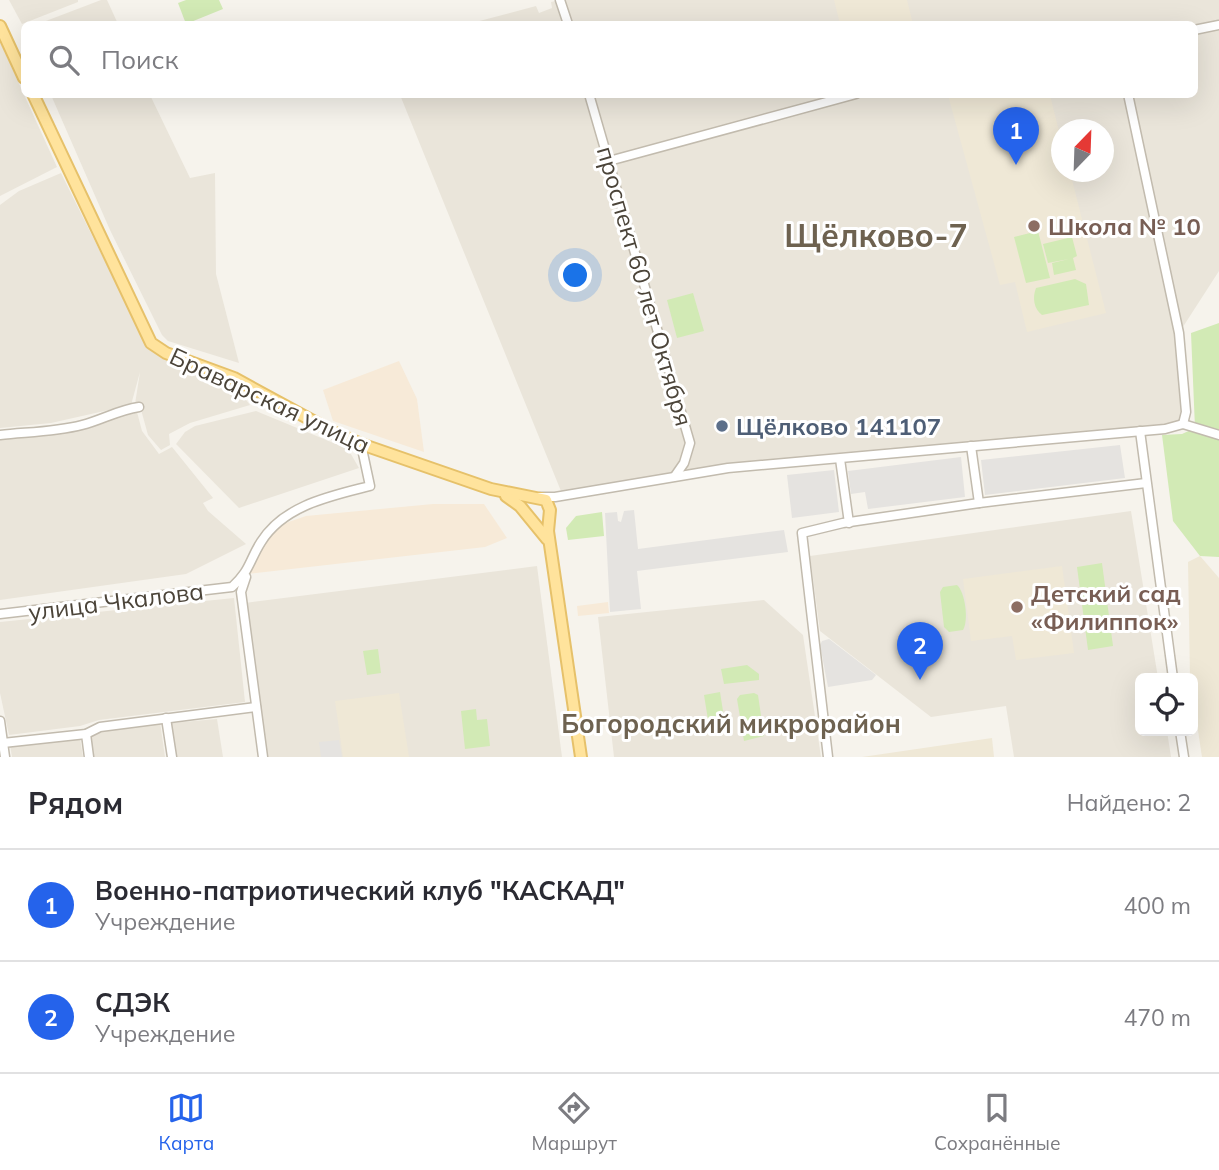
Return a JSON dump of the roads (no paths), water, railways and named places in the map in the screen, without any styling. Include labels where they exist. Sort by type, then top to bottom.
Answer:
[{"type":"main road","points":[[0,26],[21,72]]},
{"type":"main road","name":"Браварская улица","points":[[35,98],[151,343],[166,353],[234,379],[361,443],[491,489]]},
{"type":"main road","points":[[491,489],[547,500],[581,757]]},
{"type":"main road","points":[[491,489],[515,502],[535,522],[551,546]]},
{"type":"main road","points":[[525,512],[527,502],[537,497]]},
{"type":"main road","points":[[535,522],[542,521],[550,512]]},
{"type":"street","points":[[561,0],[567,21]]},
{"type":"street","points":[[1198,29],[1219,25]]},
{"type":"street","name":"проспект 60 лет Октября","points":[[590,98],[690,443],[684,463],[675,476]]},
{"type":"street","points":[[609,162],[841,98]]},
{"type":"street","points":[[1129,98],[1179,333],[1186,412],[1183,424]]},
{"type":"street","points":[[0,435],[80,426],[100,420],[118,410],[139,407]]},
{"type":"street","points":[[537,497],[563,496],[728,468],[1140,431],[1183,424],[1219,435]]},
{"type":"street","points":[[1140,431],[1171,673]]},
{"type":"street","points":[[263,757],[242,592],[247,574],[259,544],[271,528],[318,499],[370,486],[361,443]]},
{"type":"street","points":[[971,446],[979,503]]},
{"type":"street","points":[[841,459],[849,523]]},
{"type":"street","points":[[828,757],[808,579],[800,535],[849,523],[979,503],[1146,483]]},
{"type":"street","points":[[550,512],[563,496]]},
{"type":"street","name":"улица Чкалова","points":[[0,614],[232,587],[247,574]]},
{"type":"street","points":[[3,743],[86,734],[100,727],[256,707]]},
{"type":"street","points":[[166,718],[172,757]]},
{"type":"street","points":[[0,721],[5,757]]},
{"type":"street","points":[[86,734],[89,757]]},
{"type":"street","points":[[1181,736],[1184,757]]},
{"type":"place","name":"Военно-патриотический клуб \"КАСКАД\"","points":[[1016,165]]},
{"type":"place","name":"Школа № 10","points":[[1034,226]]},
{"type":"place","name":"Щёлково 141107","points":[[722,426]]},
{"type":"place","name":"Детский сад «Филиппок»","points":[[1017,607]]},
{"type":"place","name":"СДЭК","points":[[920,680]]},
{"type":"district","name":"Щёлково-7","points":[[876,235]]},
{"type":"district","name":"Богородский микрорайон","points":[[731,723]]}]
